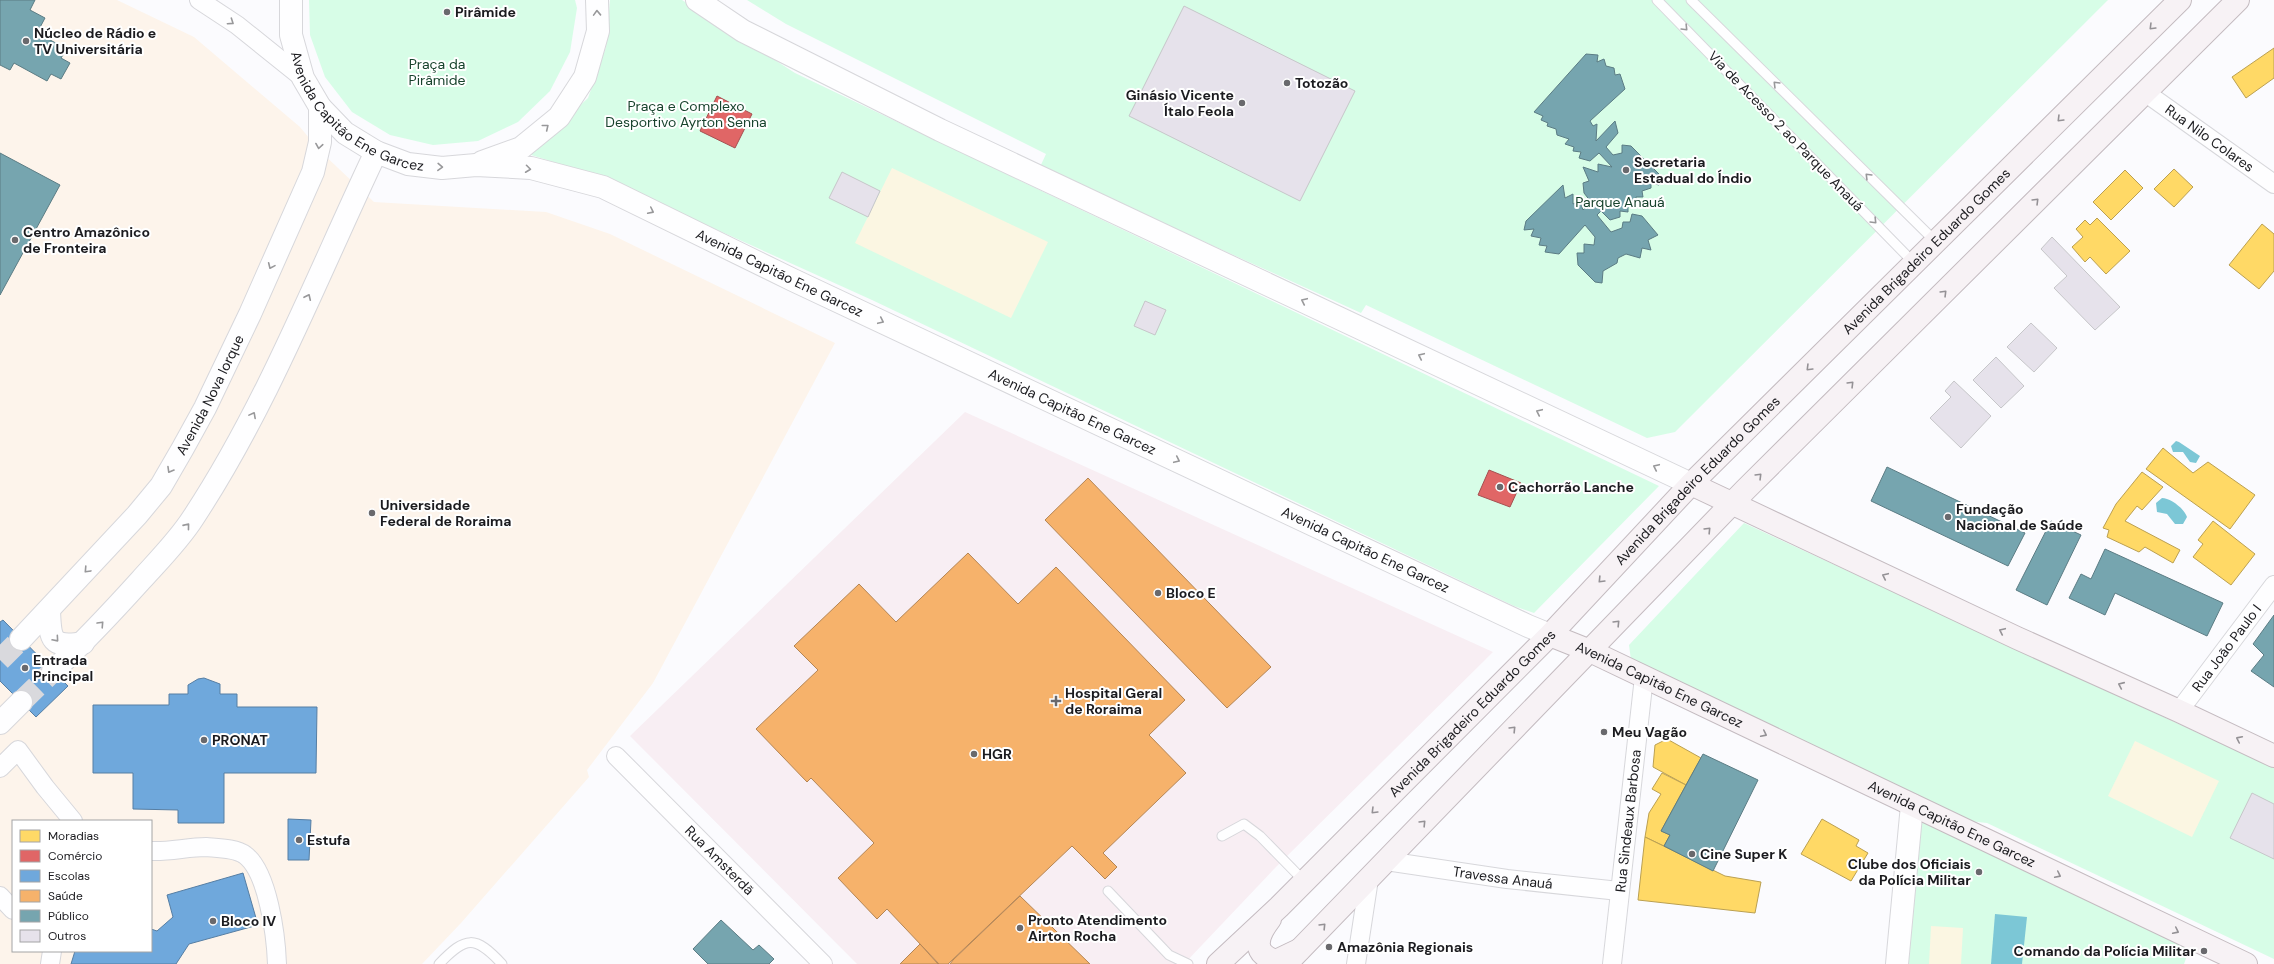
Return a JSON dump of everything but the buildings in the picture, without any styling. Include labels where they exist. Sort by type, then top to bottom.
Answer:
[{"type":"main road","name":"Avenida Brigadeiro Eduardo Gomes","points":[[1219,964],[1279,907],[1550,635],[1692,484],[2180,0]]},
{"type":"main road","points":[[1286,964],[1732,504],[2238,0]]},
{"type":"main road","points":[[1692,484],[2017,638],[2179,711],[2274,756]]},
{"type":"main road","name":"Avenida Capitão Ene Garcez","points":[[1550,635],[1590,651],[2246,964]]},
{"type":"main road","points":[[1279,907],[1263,928],[1258,938],[1261,953],[1265,957],[1276,961],[1302,948]]},
{"type":"main road","points":[[1219,964],[1232,956],[1242,953],[1257,957],[1260,964]]},
{"type":"street","points":[[199,0],[237,25],[303,78]]},
{"type":"street","name":"Avenida Capitão Ene Garcez","points":[[291,0],[291,35],[303,78],[320,107],[345,133],[376,152],[408,164],[442,168],[476,165],[531,168],[603,187],[793,280],[1550,635]]},
{"type":"street","name":"Avenida Capitão Ene Garcez","points":[[476,165],[521,148],[559,117],[585,77],[598,31],[597,0]]},
{"type":"street","points":[[697,0],[744,31],[940,130],[1692,484]]},
{"type":"street","name":"Rua Nilo Colares","points":[[2146,93],[2274,184]]},
{"type":"street","name":"Avenida Nova Iorque","points":[[21,639],[137,515],[161,486],[205,408],[250,314],[313,172],[320,142],[320,107]]},
{"type":"street","points":[[53,671],[83,643],[155,564],[192,520],[224,468],[256,410],[376,152]]},
{"type":"street","name":"Rua João Paulo I","points":[[2179,711],[2274,585]]},
{"type":"street","points":[[49,610],[50,631],[58,643],[64,646],[83,643]]},
{"type":"street","name":"Rua Sindeaux Barbosa","points":[[1612,964],[1644,677]]},
{"type":"street","points":[[0,716],[11,703]]},
{"type":"street","points":[[0,723],[11,703]]},
{"type":"street","points":[[0,768],[18,750],[45,787],[72,820]]},
{"type":"street","name":"Rua Amsterdã","points":[[616,756],[823,964]]},
{"type":"street","points":[[1897,964],[1912,805]]},
{"type":"street","points":[[152,851],[212,848],[243,854],[250,859],[256,867],[263,884],[277,945],[277,964]]},
{"type":"street","name":"Travessa Anauá","points":[[1386,861],[1507,879],[1619,891]]},
{"type":"street","points":[[1356,964],[1369,878]]},
{"type":"street","points":[[0,896],[12,909]]},
{"type":"street","points":[[50,964],[52,952]]},
{"type":"lane","name":"Via de Acesso 2 ao Parque Anauá","points":[[1657,0],[1914,263]]},
{"type":"lane","name":"Via de Acesso 2 ao Parque Anauá","points":[[1691,0],[1936,242]]},
{"type":"lane","points":[[1222,836],[1244,824],[1260,836],[1304,881]]},
{"type":"lane","points":[[1108,891],[1169,955],[1188,964]]},
{"type":"lane","points":[[439,964],[456,947],[471,942],[486,947],[502,964]]},
{"type":"shaded area","name":"Universidade Federal de Roraima","points":[[0,0],[117,0],[194,37],[300,127],[319,150],[374,202],[546,212],[610,234],[835,343],[653,683],[587,770],[589,777],[461,923],[422,964],[0,964]]},
{"type":"shaded area","name":"Hospital Geral de Roraima","points":[[965,412],[1493,652],[1276,867],[1184,964],[857,964],[630,736]]},
{"type":"green space","name":"Praça da Pirâmide","points":[[309,0],[575,0],[577,8],[570,52],[550,91],[518,122],[478,141],[433,145],[390,135],[352,112],[325,77],[310,35]]},
{"type":"green space","name":"Praça e Complexo Desportivo Ayrton Senna","points":[[610,0],[682,0],[795,73],[1659,486],[1534,613],[1514,606],[872,300],[598,176],[528,154],[588,98],[606,47]]},
{"type":"green space","name":"Parque Anauá","points":[[747,0],[2108,0],[1675,432],[1647,438],[1366,305],[1361,313],[1040,167],[1046,154],[786,24]]},
{"type":"green space","points":[[1744,523],[2274,768],[2274,959],[1987,823],[1969,821],[1631,660],[1629,645]]},
{"type":"green space","name":"Clube dos Oficiais da Polícia Militar","points":[[1912,805],[2193,939],[2184,964],[1897,964]]},
{"type":"sand","points":[[892,168],[1048,242],[1011,318],[855,243]]},
{"type":"sand","points":[[2135,741],[2219,781],[2192,837],[2108,796]]},
{"type":"sand","points":[[1931,926],[1963,928],[1961,964],[1929,964]]},
{"type":"water","points":[[2176,441],[2200,456],[2196,463],[2190,462],[2183,452],[2173,452],[2171,446]]},
{"type":"water","points":[[2162,498],[2173,502],[2183,510],[2187,517],[2183,524],[2175,524],[2167,514],[2157,512],[2156,503]]},
{"type":"water","points":[[1995,914],[2027,917],[2022,964],[1991,964]]},
{"type":"tunnel","points":[[0,660],[21,639]]},
{"type":"tunnel","points":[[21,702],[53,671]]},
{"type":"place","name":"Pirâmide","points":[[447,12]]},
{"type":"place","name":"Núcleo de Rádio e TV Universitária","points":[[26,41]]},
{"type":"place","name":"Totozão","points":[[1287,83]]},
{"type":"place","name":"Ginásio Vicente Ítalo Feola","points":[[1242,103]]},
{"type":"place","name":"Secretaria Estadual do Índio","points":[[1626,170]]},
{"type":"place","name":"Centro Amazônico de Fronteira","points":[[15,240]]},
{"type":"place","name":"Cachorrão Lanche","points":[[1500,487]]},
{"type":"place","name":"Universidade Federal de Roraima","points":[[372,513]]},
{"type":"place","name":"Fundação Nacional de Saúde","points":[[1948,517]]},
{"type":"place","name":"Bloco E","points":[[1158,593]]},
{"type":"place","name":"Entrada Principal","points":[[25,668]]},
{"type":"place","name":"Hospital Geral de Roraima","points":[[1056,701]]},
{"type":"place","name":"Meu Vagão","points":[[1604,732]]},
{"type":"place","name":"PRONAT","points":[[204,740]]},
{"type":"place","name":"HGR","points":[[974,754]]},
{"type":"place","name":"Estufa","points":[[299,840]]},
{"type":"place","name":"Cine Super K","points":[[1692,854]]},
{"type":"place","name":"Clube dos Oficiais da Polícia Militar","points":[[1979,872]]},
{"type":"place","name":"Bloco IV","points":[[213,921]]},
{"type":"place","name":"Pronto Atendimento Airton Rocha","points":[[1020,928]]},
{"type":"place","name":"Amazônia Regionais","points":[[1329,947]]},
{"type":"place","name":"Comando da Polícia Militar","points":[[2204,951]]}]
